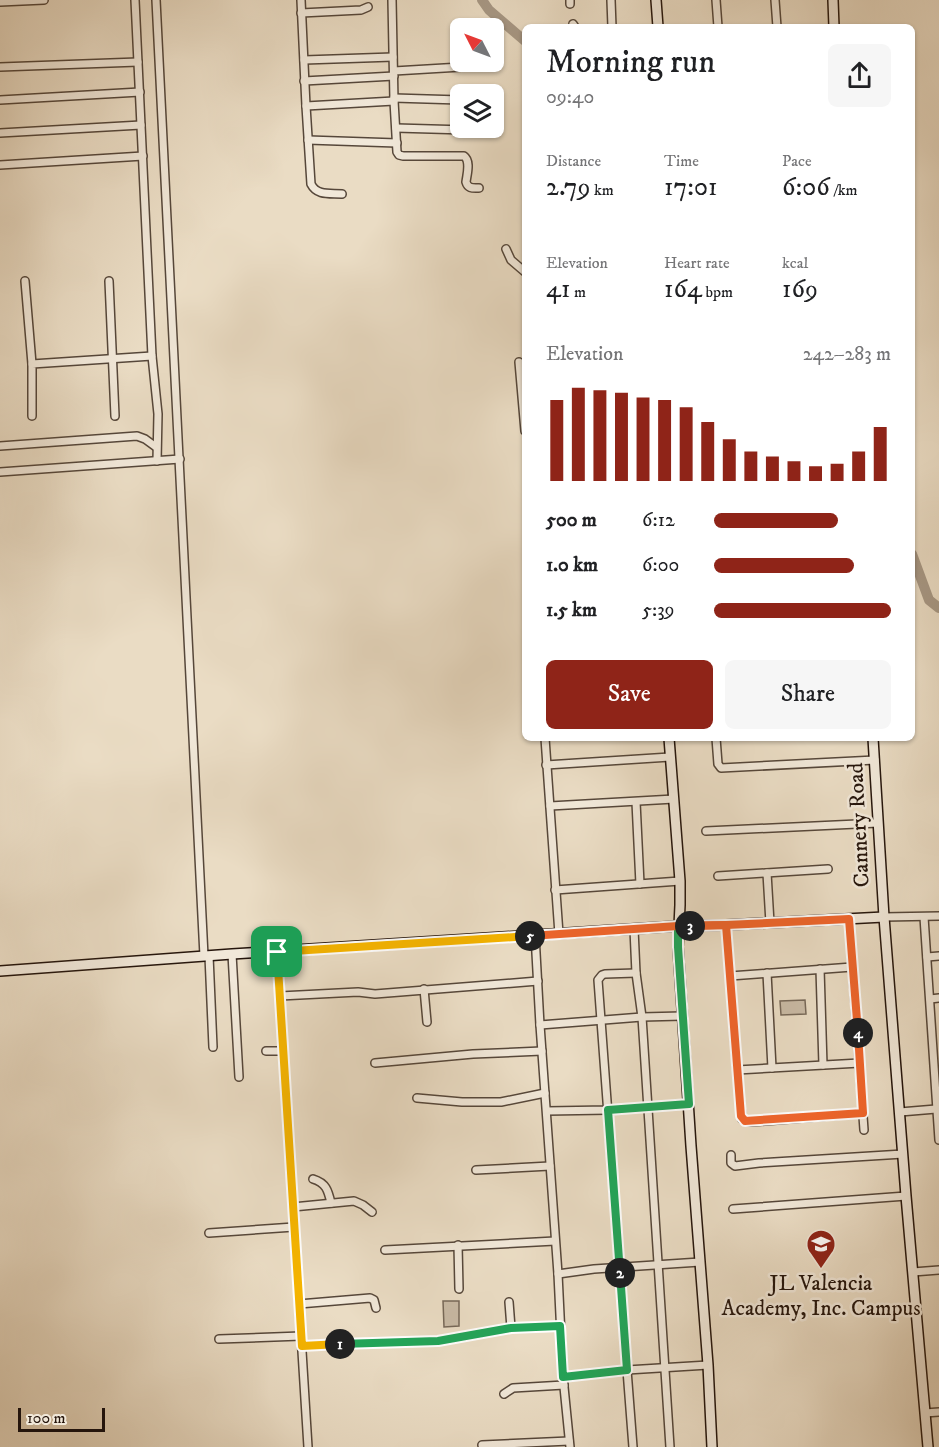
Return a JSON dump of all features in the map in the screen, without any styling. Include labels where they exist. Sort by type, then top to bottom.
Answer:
[{"type":"street","points":[[0,2],[44,0]]},
{"type":"street","points":[[135,0],[152,356],[158,414],[157,461]]},
{"type":"street","points":[[156,0],[206,956],[213,1047]]},
{"type":"street","points":[[301,0],[310,174],[314,189],[318,192],[342,194]]},
{"type":"street","points":[[392,0],[397,152],[403,156],[459,155],[466,157],[468,162],[467,185],[471,188],[479,188]]},
{"type":"street","points":[[611,0],[612,24]]},
{"type":"street","points":[[656,0],[658,24]]},
{"type":"street","points":[[716,0],[718,24]]},
{"type":"street","points":[[775,0],[777,24]]},
{"type":"street","points":[[833,0],[834,24]]},
{"type":"street","points":[[301,13],[361,10],[368,7]]},
{"type":"street","points":[[304,60],[393,57]]},
{"type":"street","points":[[0,68],[138,62]]},
{"type":"street","points":[[304,81],[450,68]]},
{"type":"street","points":[[0,100],[140,92]]},
{"type":"street","points":[[306,106],[394,99],[450,100]]},
{"type":"street","points":[[0,133],[141,124]]},
{"type":"street","points":[[396,128],[450,130]]},
{"type":"street","points":[[308,140],[397,143]]},
{"type":"street","points":[[0,165],[143,156]]},
{"type":"street","points":[[506,249],[511,260],[522,269]]},
{"type":"street","points":[[25,281],[32,364],[32,416]]},
{"type":"street","points":[[109,281],[115,416]]},
{"type":"street","points":[[32,364],[152,356]]},
{"type":"street","points":[[519,362],[522,386]]},
{"type":"street","points":[[0,446],[137,436],[156,447]]},
{"type":"street","points":[[0,472],[180,459]]},
{"type":"street","points":[[545,741],[559,934]]},
{"type":"street","points":[[669,741],[680,881],[678,947],[682,1016],[712,1447]]},
{"type":"street","points":[[716,741],[718,764],[721,768],[874,760]]},
{"type":"street","name":"Cannery Road","points":[[873,741],[884,917],[928,1447]]},
{"type":"street","points":[[546,765],[670,757]]},
{"type":"street","points":[[550,807],[674,799]]},
{"type":"street","points":[[636,802],[640,884]]},
{"type":"street","points":[[706,831],[878,822]]},
{"type":"street","points":[[718,876],[828,869]]},
{"type":"street","points":[[767,873],[770,923]]},
{"type":"street","points":[[555,890],[680,881]]},
{"type":"street","points":[[0,971],[678,926],[939,916]]},
{"type":"street","points":[[924,917],[930,999],[936,1037],[936,1109],[939,1140]]},
{"type":"street","points":[[849,919],[864,1130]]},
{"type":"street","points":[[726,925],[741,1116],[745,1121],[863,1113]]},
{"type":"street","points":[[634,929],[636,973],[642,1017],[670,1447]]},
{"type":"street","points":[[482,1445],[570,1444],[563,1377],[535,935]]},
{"type":"street","points":[[277,952],[308,1447]]},
{"type":"street","points":[[232,954],[239,1077]]},
{"type":"street","points":[[927,957],[939,956]]},
{"type":"street","points":[[730,975],[852,967]]},
{"type":"street","points":[[820,969],[823,1065]]},
{"type":"street","points":[[633,1447],[599,978],[605,974],[636,973]]},
{"type":"street","points":[[767,973],[772,1068]]},
{"type":"street","points":[[280,996],[358,992],[375,994],[538,981]]},
{"type":"street","points":[[424,989],[427,1022]]},
{"type":"street","points":[[930,999],[939,998]]},
{"type":"street","points":[[540,1025],[682,1016]]},
{"type":"street","points":[[266,1052],[284,1051]]},
{"type":"street","points":[[375,1063],[473,1054],[542,1052]]},
{"type":"street","points":[[737,1070],[860,1063]]},
{"type":"street","points":[[417,1098],[501,1102],[545,1093]]},
{"type":"street","points":[[547,1111],[608,1110],[689,1104]]},
{"type":"street","points":[[900,1112],[936,1109]]},
{"type":"street","points":[[731,1155],[731,1163],[735,1166],[903,1154]]},
{"type":"street","points":[[476,1170],[550,1166]]},
{"type":"street","points":[[313,1179],[325,1185],[329,1191],[331,1203]]},
{"type":"street","points":[[733,1209],[906,1196]]},
{"type":"street","points":[[293,1207],[354,1201],[372,1212]]},
{"type":"street","points":[[209,1233],[294,1227]]},
{"type":"street","points":[[385,1250],[555,1241]]},
{"type":"street","points":[[458,1245],[459,1289]]},
{"type":"street","points":[[558,1274],[619,1267],[700,1262]]},
{"type":"street","points":[[913,1272],[939,1270]]},
{"type":"street","points":[[299,1304],[370,1298],[374,1300],[376,1308]]},
{"type":"street","points":[[509,1302],[511,1328]]},
{"type":"street","points":[[302,1346],[438,1341],[511,1328],[560,1326]]},
{"type":"street","points":[[219,1339],[301,1336]]},
{"type":"street","points":[[563,1377],[708,1365]]},
{"type":"street","points":[[504,1394],[513,1388],[564,1386]]},
{"type":"street","points":[[925,1413],[939,1412]]},
{"type":"shaded area","points":[[805,1000],[806,1014],[781,1015],[780,1001]]},
{"type":"shaded area","points":[[443,1301],[459,1301],[459,1326],[444,1327]]},
{"type":"waterway","points":[[482,0],[489,10],[522,38]]},
{"type":"waterway","points":[[915,562],[929,600],[939,608]]},
{"type":"place","name":"JL Valencia Academy, Inc. Campus","points":[[821,1270]]},
{"type":"route","points":[[277,952],[302,1346],[438,1341],[511,1328],[560,1326],[563,1377],[627,1370],[608,1110],[689,1104],[678,926],[726,925],[742,1119],[751,1122],[863,1113],[849,919],[678,926],[277,952]]}]
